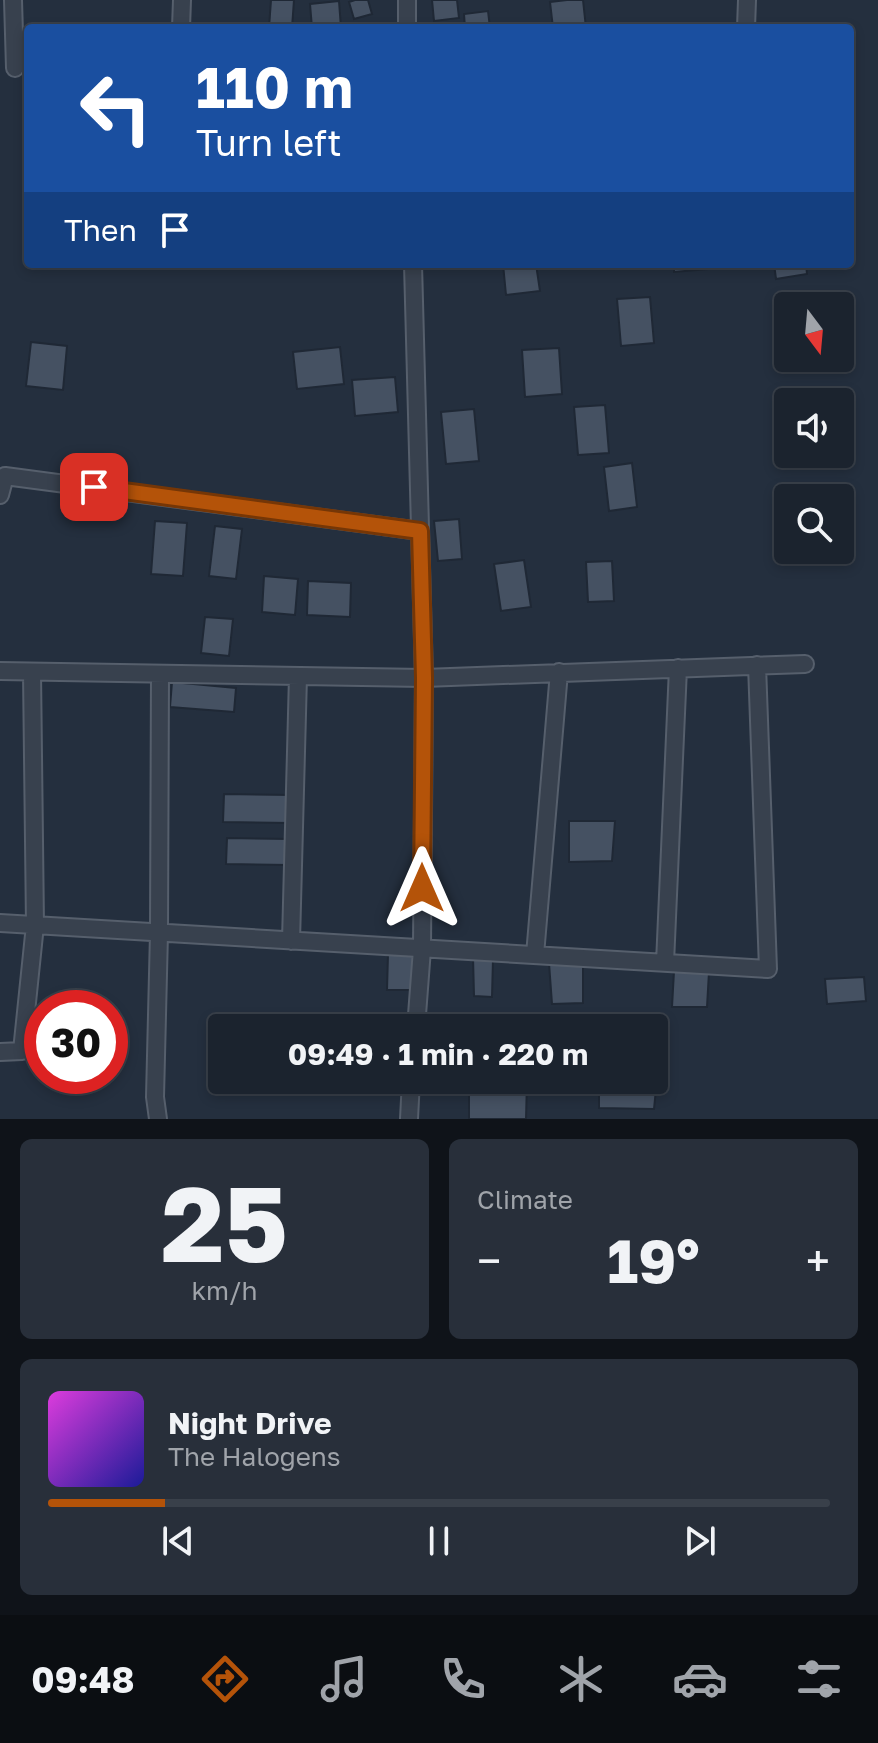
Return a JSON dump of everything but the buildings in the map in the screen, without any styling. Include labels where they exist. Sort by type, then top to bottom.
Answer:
[{"type":"street","points":[[13,0],[15,68]]},
{"type":"street","points":[[181,24],[182,0]]},
{"type":"street","points":[[407,0],[407,24]]},
{"type":"street","points":[[746,24],[747,0]]},
{"type":"street","points":[[413,268],[424,678],[422,949],[417,1014]]},
{"type":"street","points":[[0,495],[2,475],[420,531]]},
{"type":"street","points":[[0,671],[424,678],[805,664]]},
{"type":"street","points":[[0,923],[768,969],[757,665]]},
{"type":"street","points":[[665,963],[678,668]]},
{"type":"street","points":[[0,1052],[22,1051],[35,925],[32,672]]},
{"type":"street","points":[[535,955],[559,672]]},
{"type":"street","points":[[158,1119],[155,1097],[160,674]]},
{"type":"street","points":[[291,941],[298,676]]},
{"type":"street","points":[[409,1119],[410,1094]]},
{"type":"route","points":[[94,487],[420,531],[424,678],[422,888]]}]
